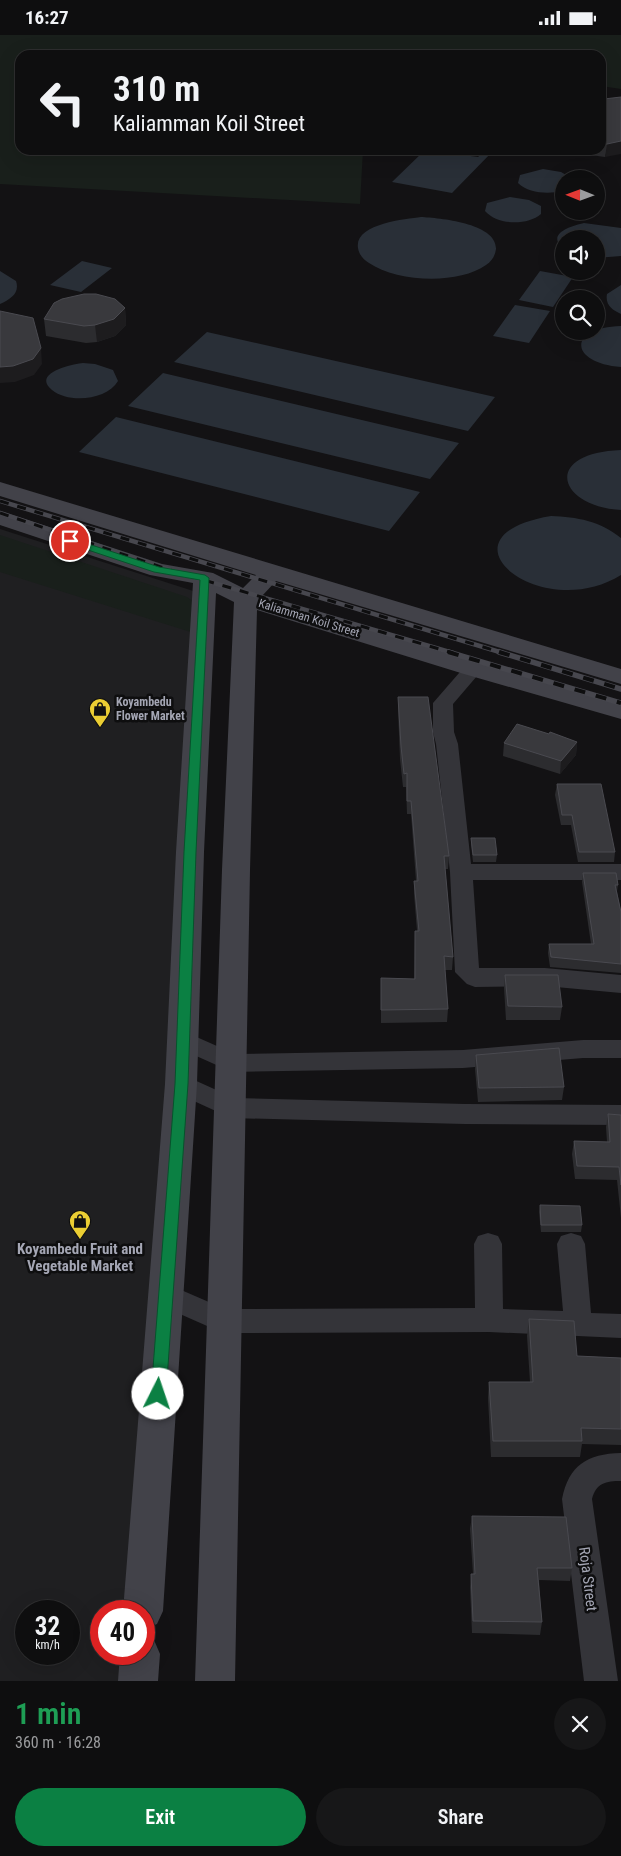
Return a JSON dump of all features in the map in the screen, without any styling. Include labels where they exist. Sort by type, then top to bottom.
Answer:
[{"type":"street","points":[[0,489],[271,573],[621,677]]},
{"type":"street","name":"Kaliamman Koil Street","points":[[0,518],[158,570],[205,578],[246,599],[473,669],[621,711]]},
{"type":"street","points":[[144,1600],[181,1084],[205,578],[242,564]]},
{"type":"street","points":[[215,1681],[223,1321],[246,599],[271,573]]},
{"type":"street","points":[[473,669],[443,703],[445,713],[441,730],[447,744],[461,872],[466,972],[475,978],[545,977],[621,984]]},
{"type":"street","points":[[461,872],[621,872]]},
{"type":"street","points":[[183,1040],[232,1063],[463,1059],[583,1049],[621,1049]]},
{"type":"street","points":[[181,1084],[231,1108],[465,1114],[621,1115]]},
{"type":"street","points":[[571,1243],[578,1323]]},
{"type":"street","points":[[488,1244],[489,1320]]},
{"type":"street","points":[[165,1295],[223,1321],[489,1320],[621,1326]]},
{"type":"street","name":"Roja Street","points":[[602,1681],[577,1499],[584,1478],[591,1471],[604,1467],[621,1467]]},
{"type":"street","points":[[138,1681],[139,1665]]},
{"type":"shaded area","points":[[0,35],[621,35],[621,89],[606,87],[606,50],[15,50],[15,155],[363,155],[360,204],[0,184]]},
{"type":"shaded area","points":[[420,155],[478,157],[480,155],[489,155],[452,193],[392,182]]},
{"type":"shaded area","points":[[543,169],[555,171],[555,192],[533,191],[523,187],[518,183],[520,175]]},
{"type":"shaded area","points":[[510,197],[529,200],[541,206],[541,214],[528,221],[512,222],[497,219],[485,211],[487,203]]},
{"type":"shaded area","points":[[421,217],[466,224],[487,233],[494,240],[496,249],[493,258],[486,265],[460,276],[427,279],[395,274],[381,269],[367,262],[361,255],[358,248],[359,240],[364,233],[382,224]]},
{"type":"shaded area","points":[[584,223],[621,228],[621,256],[605,257],[605,230],[565,230]]},
{"type":"shaded area","points":[[82,261],[112,268],[81,292],[50,285]]},
{"type":"shaded area","points":[[0,271],[16,281],[17,289],[14,295],[0,304]]},
{"type":"shaded area","points":[[540,271],[555,274],[555,280],[571,280],[564,290],[555,290],[555,304],[553,307],[519,300]]},
{"type":"shaded area","points":[[621,285],[621,314],[610,307],[607,301],[607,294]]},
{"type":"shaded area","points":[[515,305],[550,311],[529,343],[493,336]]},
{"type":"shaded area","points":[[621,326],[621,367],[604,364],[592,359],[584,353],[581,346],[583,340],[605,340],[605,328]]},
{"type":"shaded area","points":[[207,332],[495,397],[468,431],[174,362]]},
{"type":"shaded area","points":[[83,363],[95,364],[113,370],[118,381],[105,392],[87,398],[68,397],[59,394],[47,384],[50,374],[63,367]]},
{"type":"shaded area","points":[[163,373],[459,443],[430,479],[128,406]]},
{"type":"shaded area","points":[[116,417],[420,492],[389,531],[79,452]]},
{"type":"shaded area","points":[[621,450],[621,510],[599,506],[583,499],[572,490],[567,480],[569,469],[579,460],[596,453]]},
{"type":"shaded area","points":[[551,516],[570,517],[588,521],[613,532],[621,538],[621,575],[590,588],[559,590],[532,584],[511,572],[499,557],[500,541],[516,526]]},
{"type":"shaded area","name":"Koyambedu Fruit and Vegetable Market","points":[[0,529],[212,597],[181,926],[134,1600],[90,1600],[90,1665],[129,1665],[128,1681],[0,1681]]},
{"type":"shaded area","points":[[0,535],[187,597],[194,602],[197,634],[0,572]]},
{"type":"building","points":[[621,97],[621,141],[607,144],[606,144],[606,99]]},
{"type":"building","points":[[84,294],[96,294],[115,299],[125,308],[114,319],[95,325],[84,326],[44,319],[54,303],[62,299]]},
{"type":"building","points":[[0,311],[33,318],[41,348],[33,359],[13,366],[0,367]]},
{"type":"building","points":[[398,697],[428,697],[449,856],[444,856],[453,957],[444,956],[448,1009],[381,1010],[381,978],[415,979],[415,931],[419,931],[414,881],[418,881],[411,801],[407,801],[407,773],[404,774]]},
{"type":"building","points":[[517,724],[549,734],[550,732],[577,742],[561,761],[504,743]]},
{"type":"building","points":[[557,784],[601,784],[615,852],[579,852],[572,815],[562,815]]},
{"type":"building","points":[[471,838],[495,838],[497,855],[473,855]]},
{"type":"building","points":[[583,873],[616,873],[618,885],[615,885],[621,912],[621,964],[551,957],[549,944],[594,944]]},
{"type":"building","points":[[505,975],[558,975],[562,1007],[508,1006]]},
{"type":"building","points":[[559,1048],[564,1087],[479,1088],[476,1055]]},
{"type":"building","points":[[608,1114],[621,1115],[621,1185],[619,1167],[577,1166],[574,1141],[610,1142]]},
{"type":"building","points":[[540,1205],[580,1206],[582,1225],[541,1225]]},
{"type":"building","points":[[529,1319],[574,1321],[577,1356],[621,1358],[621,1429],[581,1428],[582,1441],[493,1441],[489,1382],[533,1382]]},
{"type":"building","points":[[472,1516],[566,1517],[572,1568],[537,1568],[542,1622],[473,1621],[471,1574],[475,1574]]},
{"type":"railway","points":[[0,501],[503,653]]},
{"type":"railway","points":[[0,513],[173,571],[453,653]]},
{"type":"railway","points":[[448,652],[621,703]]},
{"type":"railway","points":[[499,652],[621,689]]},
{"type":"place","name":"Koyambedu Flower Market","points":[[100,728]]},
{"type":"place","name":"Koyambedu Fruit and Vegetable Market","points":[[80,1240]]},
{"type":"route","points":[[70,541],[158,570],[205,578],[190,852],[181,1084],[158,1394]]}]
